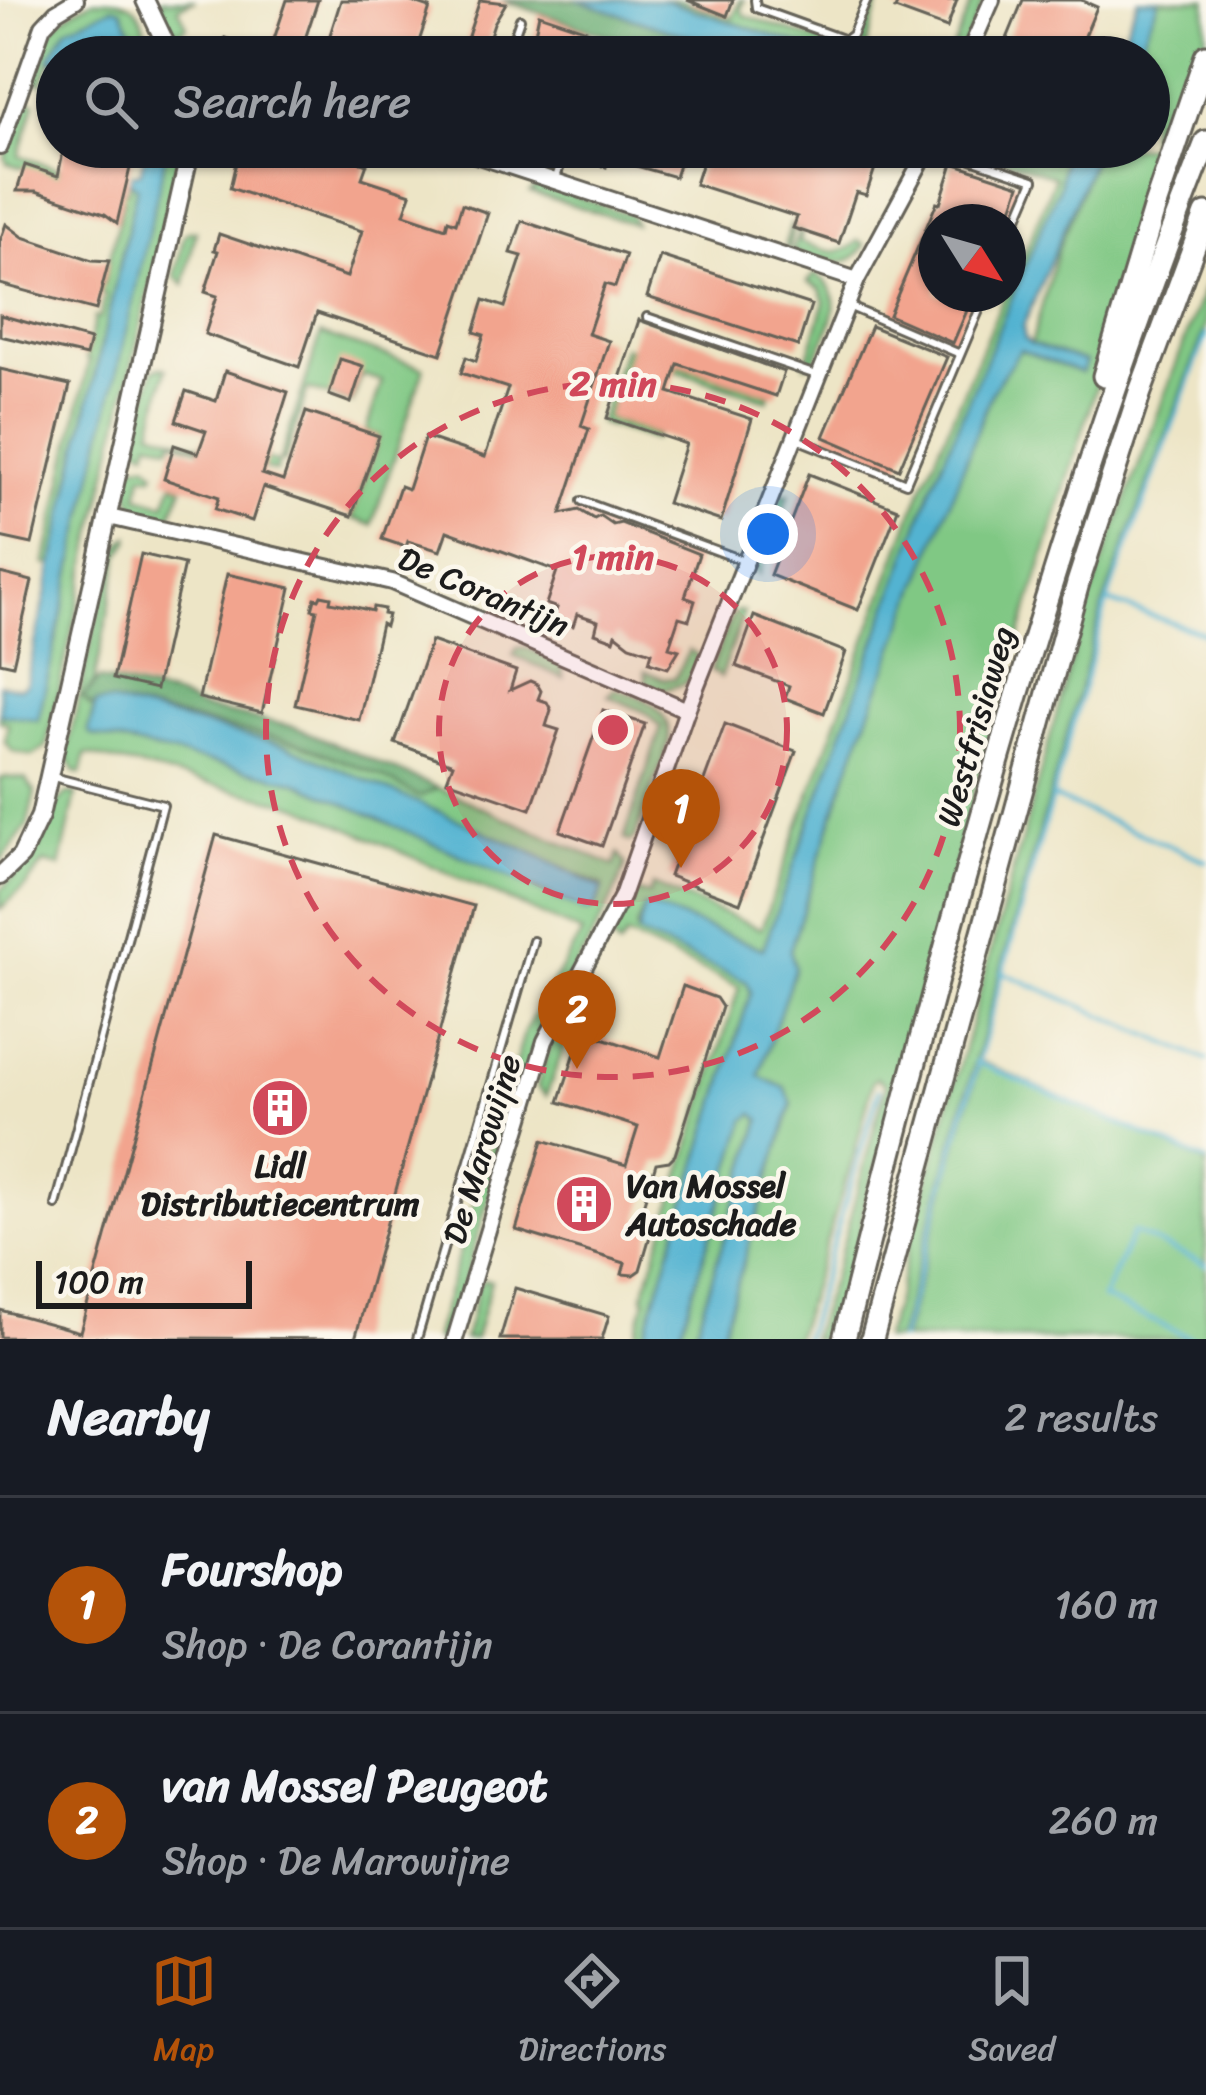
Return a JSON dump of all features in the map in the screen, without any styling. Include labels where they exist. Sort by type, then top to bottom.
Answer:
[{"type":"highway","points":[[1170,162],[1206,56]]},
{"type":"highway","name":"Westfrisiaweg","points":[[844,1339],[1010,722],[1095,441],[1206,142]]},
{"type":"highway","points":[[1095,441],[1098,396],[1168,168]]},
{"type":"highway","name":"Westfrisiaweg","points":[[872,1339],[1047,691],[1108,486],[1206,214]]},
{"type":"highway","points":[[1169,312],[1206,256]]},
{"type":"street","points":[[39,36],[56,12],[76,0]]},
{"type":"street","points":[[146,0],[162,36]]},
{"type":"street","points":[[976,36],[992,0]]},
{"type":"street","points":[[0,147],[36,46]]},
{"type":"street","points":[[0,876],[21,856],[37,829],[186,168]]},
{"type":"street","points":[[521,168],[857,280]]},
{"type":"street","points":[[687,710],[857,280],[920,168]]},
{"type":"street","name":"De Corantijn","points":[[110,517],[392,582],[687,710]]},
{"type":"street","name":"De Marowijne","points":[[455,1339],[545,1041],[612,919],[687,710]]},
{"type":"lane","points":[[755,0],[756,8],[833,36]]},
{"type":"lane","points":[[850,36],[867,0]]},
{"type":"lane","points":[[514,36],[520,19]]},
{"type":"lane","points":[[555,181],[559,168]]},
{"type":"lane","points":[[997,168],[1034,180],[1024,204]]},
{"type":"lane","points":[[847,306],[960,354]]},
{"type":"lane","points":[[794,438],[906,483],[978,312]]},
{"type":"lane","points":[[647,316],[819,376]]},
{"type":"lane","points":[[582,502],[745,561]]},
{"type":"lane","points":[[49,776],[163,805],[56,1204]]},
{"type":"lane","points":[[417,1339],[533,941]]},
{"type":"green space","points":[[94,0],[124,3],[138,12],[148,36],[134,36],[121,9],[75,26],[63,36],[49,36],[69,14]]},
{"type":"green space","points":[[162,0],[195,0],[178,7],[187,26],[181,31],[171,29]]},
{"type":"green space","points":[[502,0],[577,0],[687,36],[609,36]]},
{"type":"green space","points":[[664,0],[679,0],[733,18],[744,0],[744,15],[804,36],[773,36]]},
{"type":"green space","points":[[875,0],[880,0],[869,36],[862,36]]},
{"type":"green space","points":[[973,0],[984,0],[968,36],[958,36]]},
{"type":"green space","points":[[1159,0],[1206,0],[1206,44],[1170,144],[1170,36],[1144,36]]},
{"type":"green space","points":[[35,103],[19,156],[36,162],[36,168],[55,168],[127,192],[130,182],[137,186],[52,565],[45,564],[95,317],[100,318],[105,294],[17,264],[18,259],[103,286],[124,199],[7,163],[23,105]]},
{"type":"green space","points":[[162,168],[176,168],[46,747],[33,756],[13,752],[5,742],[8,723],[0,721],[0,714],[38,719]]},
{"type":"green space","points":[[1029,168],[1062,168],[1060,184],[1026,264],[1026,249],[1055,177]]},
{"type":"green space","points":[[1090,168],[1163,168],[976,781],[928,990],[864,1202],[859,1243],[834,1339],[811,1339],[840,1255],[886,1085],[877,1078],[795,1339],[720,1339],[792,1104],[785,1088],[759,1076],[795,967],[790,950],[847,773],[911,600],[1006,365],[1020,350],[1082,373],[1085,362],[1031,344],[1057,252]]},
{"type":"green space","points":[[539,184],[631,215],[635,224],[530,192]]},
{"type":"green space","points":[[791,224],[803,228],[800,242],[823,250],[838,252],[858,241],[865,245],[841,262],[812,258],[792,251],[800,230],[793,228],[788,250],[785,244]]},
{"type":"green space","points":[[189,231],[196,231],[184,285],[175,276]]},
{"type":"green space","points":[[815,274],[832,292],[833,314],[815,360],[806,364],[825,301],[820,289],[808,282]]},
{"type":"green space","points":[[1206,283],[1206,327],[1104,601],[897,1339],[883,1339],[1084,614]]},
{"type":"green space","points":[[997,312],[1006,312],[933,484],[763,949],[651,907],[644,908],[636,927],[638,934],[747,982],[751,992],[643,1339],[634,1339],[739,987],[627,936],[619,947],[612,938],[633,892],[649,894],[653,885],[761,929],[918,498]]},
{"type":"green space","points":[[321,334],[424,368],[372,525],[352,518],[379,436],[366,431],[382,381],[362,375],[352,403],[308,389],[284,461],[280,460]]},
{"type":"green space","points":[[624,347],[770,394],[768,400],[628,355],[607,418],[656,434],[654,440],[599,423]]},
{"type":"green space","points":[[166,369],[152,430],[279,463],[276,472],[173,440],[170,446],[150,440],[147,450],[140,448],[153,370]]},
{"type":"green space","points":[[147,463],[155,471],[153,476],[143,474],[138,496],[165,504],[173,483],[183,487],[163,522],[137,509],[130,494],[132,465]]},
{"type":"green space","points":[[782,494],[789,495],[759,574],[751,566]]},
{"type":"green space","points":[[129,536],[120,555],[94,682],[83,697],[94,707],[88,730],[294,781],[587,912],[603,886],[287,746],[173,718],[191,717],[298,743],[379,775],[419,797],[438,788],[614,866],[618,854],[626,864],[533,1050],[447,1339],[434,1339],[525,1030],[582,933],[299,806],[86,754],[81,774],[75,772],[66,754],[112,555]]},
{"type":"green space","points":[[737,611],[744,612],[720,678],[711,670]]},
{"type":"green space","points":[[525,647],[562,664],[563,678],[513,655],[517,648]]},
{"type":"green space","points":[[689,650],[698,655],[695,671],[684,684],[663,690],[646,684],[645,671],[675,678]]},
{"type":"green space","points":[[99,679],[177,697],[201,708],[295,727],[438,788],[419,797],[379,775],[298,743],[111,702],[90,706],[83,697]]},
{"type":"green space","points":[[614,689],[653,705],[669,730],[669,742],[630,842],[624,839],[661,727],[645,712],[608,696]]},
{"type":"green space","points":[[0,779],[25,779],[35,792],[27,826],[0,863]]},
{"type":"green space","points":[[67,794],[76,794],[60,867],[44,863],[0,909],[0,891],[38,851],[55,806]]},
{"type":"green space","points":[[565,1025],[572,1026],[546,1096],[537,1087],[550,1046]]},
{"type":"green space","points":[[980,1061],[1206,1163],[1206,1339],[903,1339]]},
{"type":"green space","points":[[754,1114],[761,1119],[693,1339],[678,1339],[746,1119]]},
{"type":"green space","points":[[491,1281],[475,1339],[464,1339],[479,1285]]},
{"type":"water","points":[[577,0],[664,0],[773,36],[687,36]]},
{"type":"water","points":[[1138,0],[1159,0],[1144,36],[1123,36]]},
{"type":"water","points":[[114,7],[121,9],[134,36],[62,36],[67,28]]},
{"type":"water","points":[[142,168],[163,168],[38,720],[0,714],[0,684],[20,688],[26,684],[137,187],[130,182],[132,174]]},
{"type":"water","points":[[1062,168],[1089,168],[1023,327],[1031,344],[1086,362],[1082,373],[1020,350],[992,391],[847,773],[790,950],[795,967],[759,1076],[785,1088],[792,1104],[720,1339],[693,1339],[761,1120],[754,1114],[746,1120],[678,1339],[643,1339],[751,992],[747,982],[638,934],[644,907],[763,949],[933,484],[1006,312],[1026,312],[1026,264],[1060,184]]},
{"type":"water","points":[[111,702],[287,746],[525,849],[603,889],[595,908],[587,912],[294,781],[91,735],[96,703]]},
{"type":"building","points":[[287,0],[318,0],[306,36],[275,36]]},
{"type":"building","points":[[341,0],[406,0],[430,8],[421,36],[330,36]]},
{"type":"building","points":[[480,0],[506,3],[490,36],[468,36]]},
{"type":"building","points":[[687,0],[733,0],[727,16]]},
{"type":"building","points":[[899,0],[957,0],[947,28],[895,9]]},
{"type":"building","points":[[1023,0],[1081,0],[1097,7],[1085,36],[1008,36]]},
{"type":"building","points":[[539,14],[587,30],[584,36],[534,36]]},
{"type":"building","points":[[25,165],[58,176],[60,168],[130,168],[117,223],[105,214],[36,191],[17,191]]},
{"type":"building","points":[[235,168],[366,168],[362,178],[411,194],[404,214],[446,228],[448,220],[456,223],[462,204],[488,213],[441,354],[317,313],[299,367],[205,334],[217,296],[205,292],[219,234],[347,277],[362,231],[230,188]]},
{"type":"building","points":[[643,168],[678,168],[675,177]]},
{"type":"building","points":[[700,168],[875,168],[866,195],[856,192],[839,243],[793,228],[797,217],[695,184]]},
{"type":"building","points":[[951,168],[968,168],[1020,185],[1014,204],[936,204]]},
{"type":"building","points":[[522,221],[626,255],[615,287],[605,284],[588,334],[609,341],[581,426],[589,429],[561,514],[579,510],[594,519],[600,516],[613,525],[621,523],[699,554],[685,597],[695,601],[689,620],[679,617],[669,647],[679,650],[668,668],[649,662],[652,652],[616,634],[614,640],[595,633],[598,621],[577,614],[573,626],[553,620],[557,608],[546,604],[557,571],[447,531],[440,551],[382,539],[400,486],[408,489],[425,437],[485,457],[508,388],[461,373],[466,357],[476,361],[484,335],[474,332],[484,300],[505,307],[522,256],[511,253]]},
{"type":"building","points":[[6,224],[23,237],[92,260],[109,261],[96,310],[0,284],[0,241]]},
{"type":"building","points":[[918,247],[918,312],[966,312],[953,343],[889,315]]},
{"type":"building","points":[[660,256],[811,305],[798,346],[647,297]]},
{"type":"building","points":[[0,315],[90,340],[86,356],[0,336]]},
{"type":"building","points":[[639,320],[784,372],[776,396],[678,364],[669,392],[752,419],[721,521],[667,503],[686,444],[607,418]]},
{"type":"building","points":[[871,326],[947,357],[899,469],[824,437]]},
{"type":"building","points":[[340,359],[363,366],[351,403],[329,395]]},
{"type":"building","points":[[0,369],[70,385],[32,544],[0,537]]},
{"type":"building","points":[[225,371],[288,392],[262,474],[283,481],[306,412],[379,436],[352,516],[263,487],[252,521],[215,509],[219,497],[164,479],[174,445],[198,453],[206,431],[176,421],[186,391],[216,401]]},
{"type":"building","points":[[809,474],[898,509],[858,610],[770,575]]},
{"type":"building","points":[[141,554],[184,564],[156,689],[113,679]]},
{"type":"building","points":[[0,573],[32,581],[13,665],[0,662]]},
{"type":"building","points":[[227,574],[291,588],[262,713],[199,698]]},
{"type":"building","points":[[321,595],[331,597],[330,602],[384,609],[383,614],[388,615],[385,626],[381,624],[359,720],[295,705],[317,610],[312,609]]},
{"type":"building","points":[[754,616],[846,652],[824,713],[785,698],[789,686],[736,666]]},
{"type":"building","points":[[431,641],[516,671],[510,690],[530,681],[537,684],[538,699],[551,710],[546,726],[559,730],[531,809],[447,780],[453,764],[395,743]]},
{"type":"building","points":[[603,710],[645,724],[602,846],[560,831]]},
{"type":"building","points":[[725,724],[796,751],[740,903],[669,876]]},
{"type":"building","name":"Lidl Distributiecentrum","points":[[216,835],[474,906],[355,1339],[0,1337],[0,1310],[80,1332]]},
{"type":"building","points":[[683,986],[716,998],[722,1007],[675,1155],[656,1163],[638,1222],[653,1226],[640,1270],[622,1274],[625,1263],[516,1230],[543,1140],[626,1165],[638,1127],[559,1102],[582,1031],[660,1057]]},
{"type":"building","points":[[515,1288],[609,1316],[602,1339],[500,1339]]},
{"type":"waterway","points":[[900,1339],[1107,602],[1206,335]]},
{"type":"waterway","points":[[1110,602],[1206,634]]},
{"type":"waterway","points":[[1052,797],[1206,861]]},
{"type":"waterway","points":[[1002,972],[1206,1060]]},
{"type":"waterway","points":[[976,1062],[1206,1161]]},
{"type":"waterway","points":[[804,1339],[879,1090]]},
{"type":"waterway","points":[[1193,1339],[1103,1298],[1133,1232],[1206,1265]]},
{"type":"place","name":"Fourshop","points":[[681,868]]},
{"type":"place","name":"van Mossel Peugeot","points":[[577,1069]]},
{"type":"place","name":"Lidl Distributiecentrum","points":[[280,1108]]},
{"type":"place","name":"Van Mossel Autoschade","points":[[584,1204]]}]
